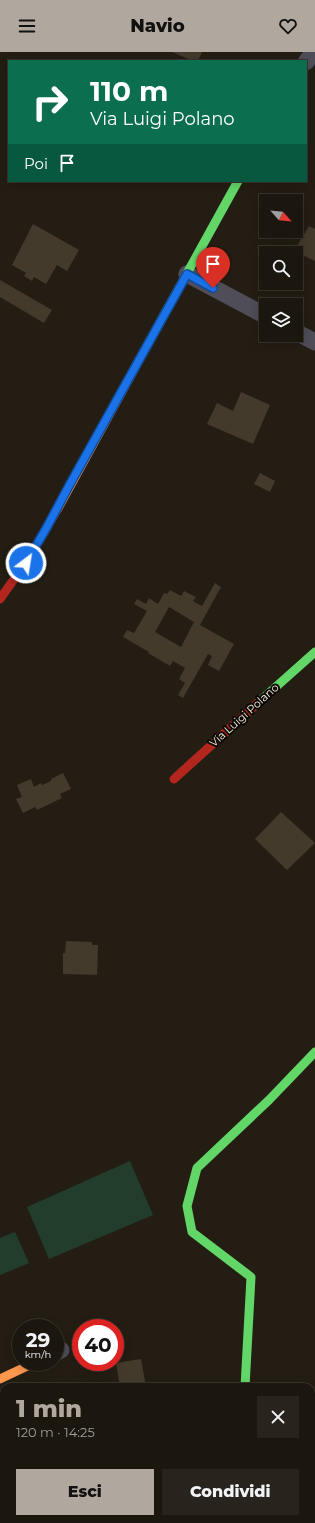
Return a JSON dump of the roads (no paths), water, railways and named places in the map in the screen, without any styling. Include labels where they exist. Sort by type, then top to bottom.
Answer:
[{"type":"street","points":[[307,61],[314,52]]},
{"type":"street","points":[[0,599],[19,575],[47,527],[237,182]]},
{"type":"street","points":[[187,274],[259,312]]},
{"type":"street","points":[[303,336],[315,342]]},
{"type":"street","name":"Via Luigi Polano","points":[[174,779],[315,652]]},
{"type":"street","points":[[245,1383],[251,1277],[192,1232],[187,1206],[197,1168],[269,1100],[315,1052]]},
{"type":"street","points":[[0,1379],[17,1371]]}]
